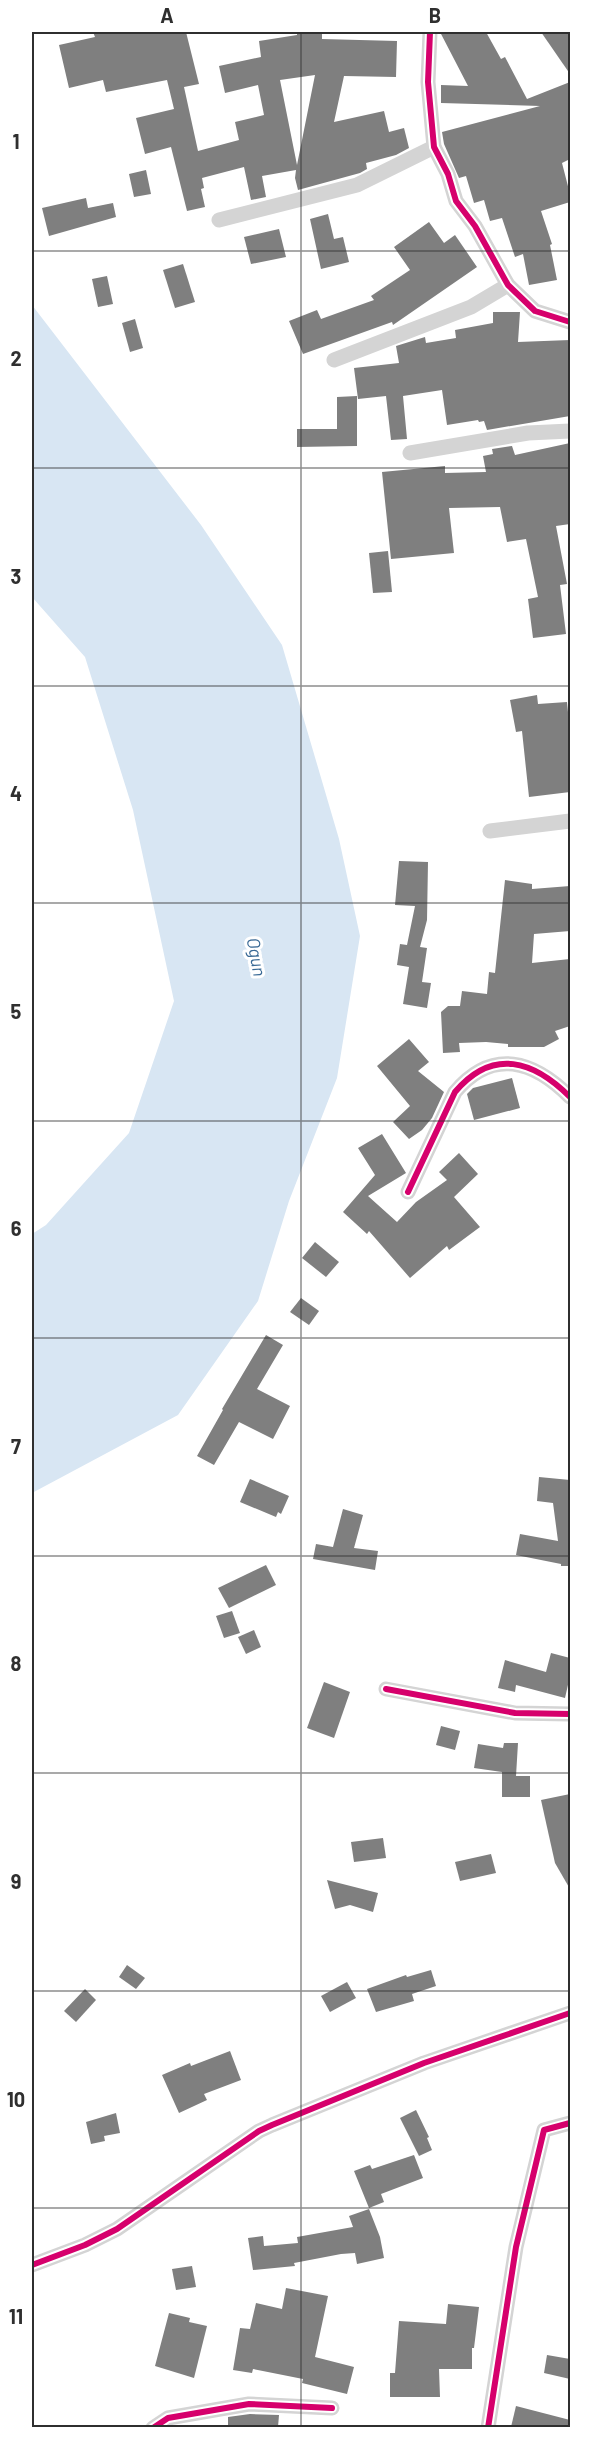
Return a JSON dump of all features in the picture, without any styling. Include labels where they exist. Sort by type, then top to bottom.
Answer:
[{"type":"street","points":[[430,32],[428,82],[434,147],[448,174],[456,201],[475,226],[508,285],[535,311],[570,322]]},
{"type":"street","points":[[219,220],[357,185],[434,147]]},
{"type":"street","points":[[334,360],[471,307],[508,285]]},
{"type":"street","points":[[410,453],[528,433],[570,431]]},
{"type":"street","points":[[490,831],[570,821]]},
{"type":"street","points":[[408,1192],[455,1092],[467,1078],[487,1068],[509,1063],[535,1069],[556,1083],[570,1097]]},
{"type":"street","points":[[386,1689],[515,1713],[569,1711]]},
{"type":"street","points":[[32,2265],[85,2245],[117,2229],[272,2125],[424,2063],[570,2013]]},
{"type":"street","points":[[488,2427],[516,2247],[544,2130],[570,2123]]},
{"type":"street","points":[[153,2427],[168,2418],[249,2404],[332,2409]]},
{"type":"water","name":"Ogun","points":[[32,305],[201,525],[282,645],[339,839],[360,936],[337,1078],[289,1201],[258,1301],[178,1415],[32,1493],[32,1234],[46,1225],[129,1133],[174,1001],[133,810],[85,657],[32,597]]},
{"type":"building","points":[[93,32],[186,32],[199,84],[184,87],[198,151],[239,140],[235,122],[264,115],[258,85],[225,93],[219,66],[261,57],[259,41],[297,35],[297,32],[322,32],[322,39],[397,41],[396,77],[344,76],[334,122],[384,111],[389,132],[404,128],[409,148],[396,155],[366,163],[367,169],[360,173],[298,190],[296,170],[262,176],[266,197],[251,200],[244,167],[202,178],[204,188],[201,189],[205,207],[187,211],[171,147],[145,154],[136,118],[174,109],[167,80],[106,92],[103,80],[69,88],[59,45],[95,37]],"holes":[[[315,75],[297,165],[280,80]]]},
{"type":"building","points":[[440,32],[486,32],[501,59],[505,57],[527,99],[570,82],[570,159],[562,163],[570,202],[541,211],[552,244],[550,245],[557,280],[529,285],[523,254],[515,257],[502,218],[490,221],[484,200],[474,203],[466,176],[459,178],[444,144],[442,132],[540,106],[441,103],[441,85],[468,86]]},
{"type":"building","points":[[541,32],[570,32],[570,74]]},
{"type":"building","points":[[146,170],[151,194],[134,197],[129,174]]},
{"type":"building","points":[[86,198],[88,208],[113,203],[116,217],[49,236],[42,208]]},
{"type":"building","points":[[328,214],[334,239],[343,237],[349,262],[321,269],[310,219]]},
{"type":"building","points":[[429,222],[444,243],[455,235],[477,267],[393,325],[392,322],[303,354],[289,321],[317,310],[321,319],[374,300],[371,296],[410,270],[394,247]]},
{"type":"building","points":[[279,229],[286,257],[251,264],[244,237]]},
{"type":"building","points":[[183,264],[195,302],[175,308],[163,270]]},
{"type":"building","points":[[107,276],[113,304],[98,307],[92,279]]},
{"type":"building","points":[[493,312],[520,312],[518,342],[570,340],[570,416],[487,430],[484,421],[479,422],[478,420],[447,425],[442,390],[403,396],[407,439],[391,440],[386,396],[358,399],[354,368],[399,363],[396,346],[425,337],[426,343],[456,338],[455,330],[493,323]]},
{"type":"building","points":[[135,319],[143,348],[130,352],[122,323]]},
{"type":"building","points":[[357,396],[357,446],[297,447],[297,429],[337,429],[337,397]]},
{"type":"building","points":[[570,443],[570,524],[556,526],[567,584],[560,585],[566,634],[533,638],[528,599],[538,597],[526,539],[507,542],[500,507],[449,508],[454,553],[391,559],[382,472],[445,466],[445,473],[486,472],[483,456],[493,454],[492,449],[512,446],[515,455]]},
{"type":"building","points":[[388,551],[392,592],[373,593],[369,553]]},
{"type":"building","points":[[537,695],[538,704],[567,702],[570,732],[570,792],[529,797],[522,731],[516,732],[510,700]]},
{"type":"building","points":[[399,861],[428,862],[427,920],[420,947],[427,948],[422,982],[431,983],[427,1008],[403,1004],[409,967],[397,965],[400,944],[407,945],[415,906],[395,905]]},
{"type":"building","points":[[505,880],[532,884],[532,889],[570,886],[570,931],[534,934],[532,963],[570,959],[570,1026],[555,1031],[559,1039],[544,1047],[508,1047],[508,1044],[486,1042],[459,1043],[460,1052],[443,1053],[441,1012],[448,1006],[460,1006],[462,991],[487,994],[489,972],[495,973]]},
{"type":"building","points":[[409,1039],[429,1062],[418,1071],[444,1092],[432,1118],[422,1130],[409,1139],[393,1122],[410,1106],[377,1066]]},
{"type":"building","points":[[512,1078],[520,1108],[474,1120],[467,1094],[473,1088]]},
{"type":"building","points":[[382,1134],[406,1173],[368,1196],[397,1222],[416,1202],[447,1180],[439,1172],[459,1153],[478,1174],[454,1197],[480,1227],[449,1250],[447,1246],[410,1278],[369,1231],[367,1234],[343,1212],[375,1175],[358,1148]]},
{"type":"building","points":[[315,1242],[339,1262],[326,1277],[302,1258]]},
{"type":"building","points":[[301,1298],[319,1311],[309,1325],[290,1312]]},
{"type":"building","points":[[266,1335],[283,1345],[257,1389],[290,1406],[273,1439],[239,1422],[214,1465],[197,1456]]},
{"type":"building","points":[[539,1477],[570,1480],[570,1566],[516,1555],[520,1534],[558,1541],[553,1503],[537,1501]]},
{"type":"building","points":[[250,1479],[289,1496],[281,1514],[278,1512],[276,1517],[240,1502]]},
{"type":"building","points":[[343,1509],[363,1515],[354,1548],[378,1551],[375,1570],[313,1559],[316,1544],[333,1547]]},
{"type":"building","points":[[266,1565],[276,1585],[229,1608],[218,1588]]},
{"type":"building","points":[[232,1611],[240,1633],[224,1638],[216,1616]]},
{"type":"building","points":[[254,1630],[261,1647],[246,1654],[238,1637]]},
{"type":"building","points":[[551,1653],[570,1658],[570,1676],[565,1698],[516,1685],[515,1692],[498,1688],[505,1660],[546,1672]]},
{"type":"building","points":[[324,1682],[350,1692],[334,1738],[307,1728]]},
{"type":"building","points":[[441,1726],[460,1731],[455,1750],[436,1745]]},
{"type":"building","points":[[504,1743],[518,1743],[516,1776],[530,1776],[530,1797],[502,1797],[502,1772],[474,1768],[478,1744],[503,1748]]},
{"type":"building","points":[[570,1794],[570,1889],[555,1863],[541,1800]]},
{"type":"building","points":[[383,1838],[386,1858],[354,1862],[351,1842]]},
{"type":"building","points":[[491,1854],[496,1873],[460,1881],[455,1862]]},
{"type":"building","points":[[327,1880],[378,1893],[373,1912],[350,1905],[335,1909]]},
{"type":"building","points":[[127,1965],[145,1978],[136,1989],[119,1977]]},
{"type":"building","points":[[431,1970],[436,1986],[412,1994],[414,2001],[376,2012],[367,1989],[406,1975],[407,1977]]},
{"type":"building","points":[[347,1982],[356,1998],[330,2012],[321,1996]]},
{"type":"building","points":[[85,1989],[96,2000],[76,2022],[64,2011]]},
{"type":"building","points":[[230,2051],[241,2080],[204,2094],[207,2100],[179,2113],[162,2075],[190,2063],[191,2066]]},
{"type":"building","points":[[416,2110],[429,2137],[427,2138],[432,2150],[419,2156],[400,2118]]},
{"type":"building","points":[[116,2113],[120,2133],[104,2136],[105,2141],[91,2144],[86,2122]]},
{"type":"building","points":[[414,2155],[423,2178],[381,2194],[384,2202],[369,2208],[354,2171],[370,2165],[372,2169]]},
{"type":"building","points":[[369,2209],[380,2237],[384,2258],[357,2264],[355,2253],[341,2254],[294,2263],[295,2266],[253,2270],[248,2238],[263,2236],[264,2246],[298,2243],[297,2237],[353,2227],[349,2216]]},
{"type":"building","points":[[192,2266],[196,2287],[176,2290],[172,2269]]},
{"type":"building","points":[[286,2288],[328,2296],[315,2357],[354,2367],[347,2394],[302,2383],[303,2379],[253,2369],[252,2373],[233,2370],[240,2328],[250,2329],[256,2303],[282,2309]]},
{"type":"building","points":[[448,2304],[479,2307],[474,2348],[472,2348],[472,2369],[439,2369],[440,2397],[390,2397],[390,2373],[395,2373],[399,2321],[446,2324]]},
{"type":"building","points":[[169,2313],[190,2318],[189,2322],[207,2326],[194,2378],[155,2366]]},
{"type":"building","points":[[547,2355],[570,2359],[570,2379],[544,2373]]},
{"type":"building","points":[[516,2406],[570,2420],[570,2427],[511,2427]]},
{"type":"building","points":[[250,2414],[279,2415],[278,2427],[228,2427],[228,2417]]},
{"type":"cycle path","points":[[430,32],[428,82],[434,147],[448,174],[456,201],[475,226],[508,285],[535,311],[570,322]]},
{"type":"cycle path","points":[[408,1192],[455,1092],[469,1078],[484,1069],[499,1064],[513,1064],[528,1068],[542,1075],[570,1097]]},
{"type":"cycle path","points":[[386,1689],[515,1713],[570,1714]]},
{"type":"cycle path","points":[[32,2265],[85,2245],[117,2229],[259,2131],[424,2063],[570,2013]]},
{"type":"cycle path","points":[[488,2428],[516,2247],[544,2130],[570,2123]]},
{"type":"cycle path","points":[[153,2428],[168,2418],[249,2404],[332,2408]]}]
